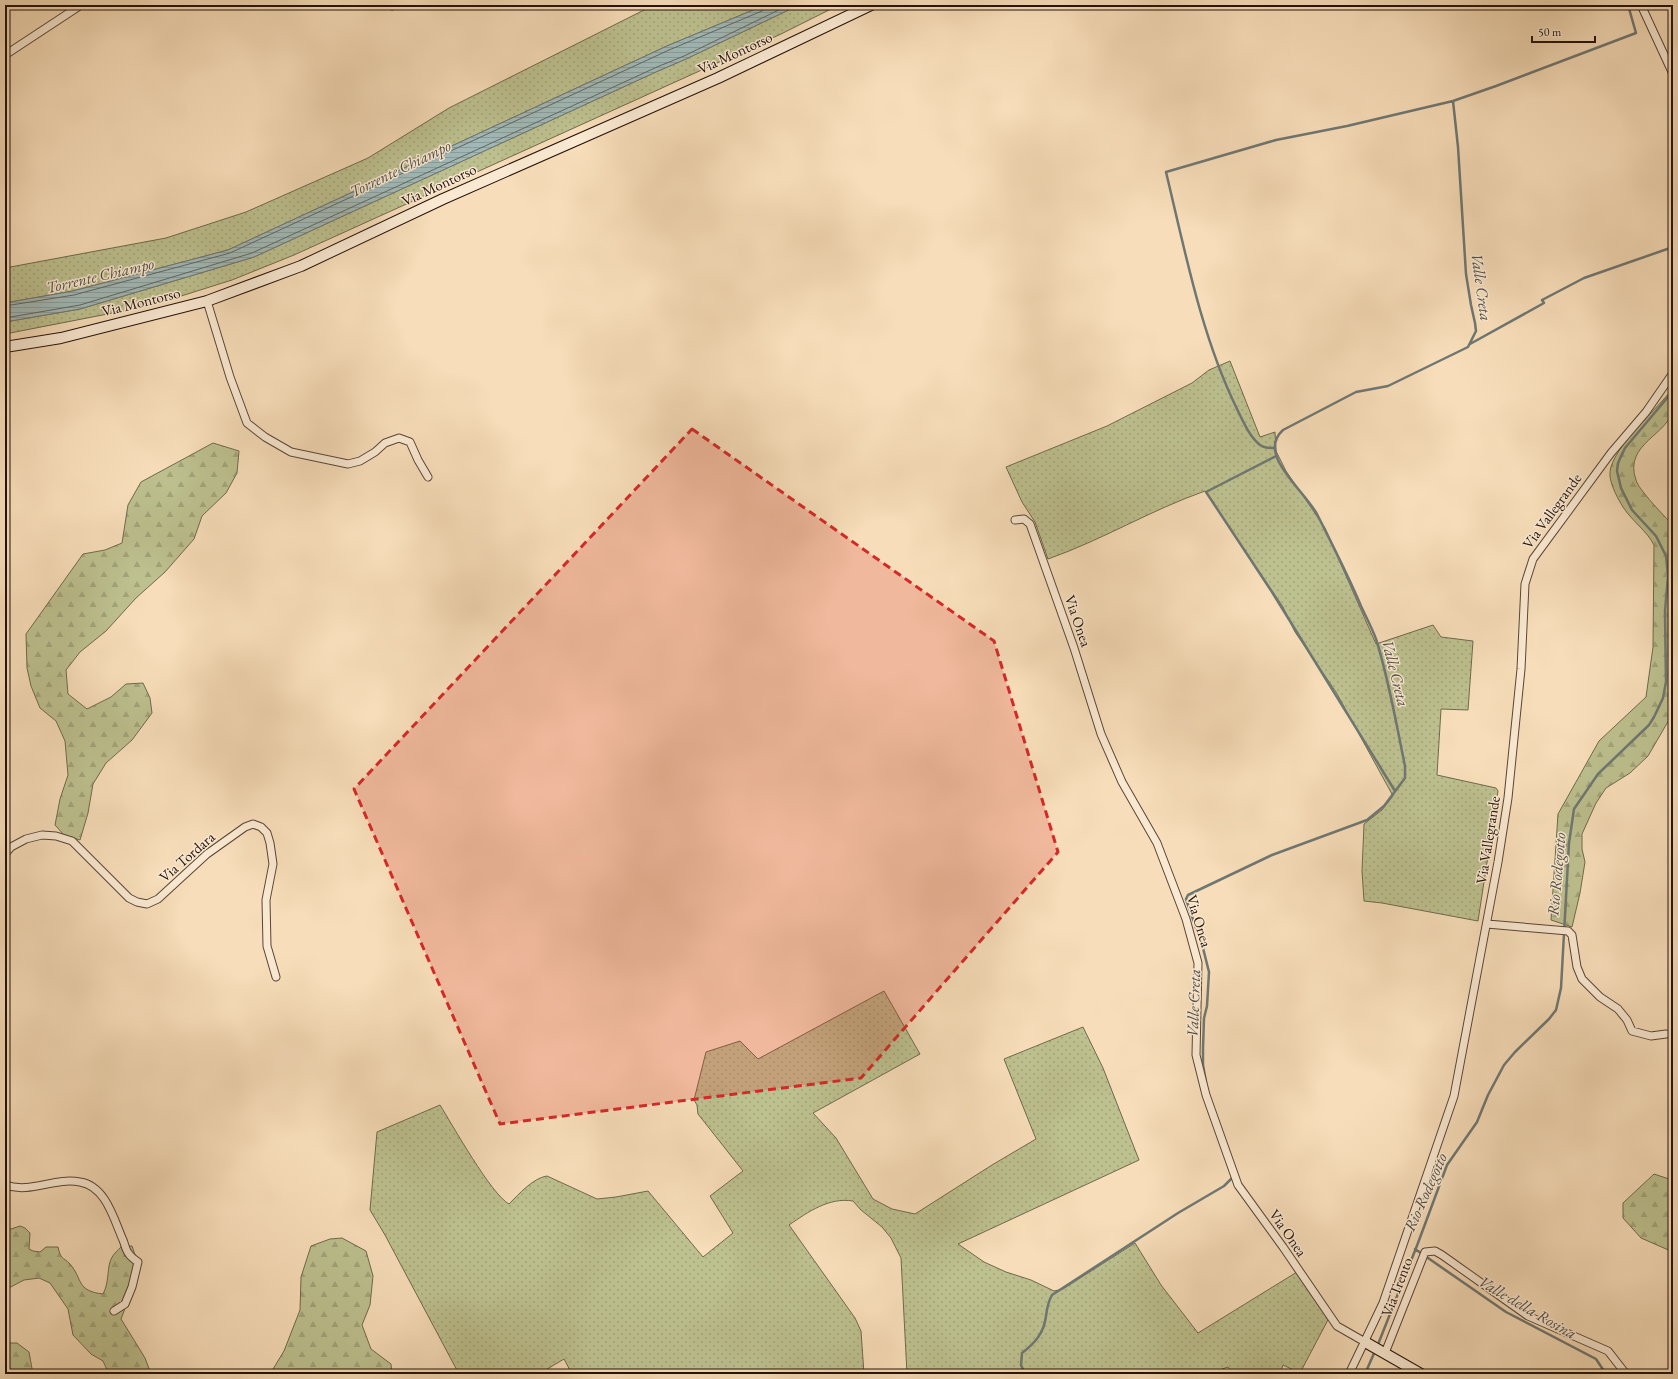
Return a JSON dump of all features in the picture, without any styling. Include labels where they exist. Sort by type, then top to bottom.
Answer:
[{"type":"main road","name":"Via Montorso","points":[[5,347],[62,338],[207,301],[301,266],[450,195],[718,78],[871,5]]},
{"type":"main road","points":[[1368,1343],[1421,1374]]},
{"type":"street","points":[[5,55],[81,5]]},
{"type":"street","points":[[1641,5],[1673,74]]},
{"type":"street","points":[[207,301],[230,377],[247,424],[265,437],[291,452],[348,464],[360,461],[375,452],[385,443],[399,438],[410,442],[428,477]]},
{"type":"street","name":"Via Vallegrande","points":[[1349,1374],[1368,1343],[1454,1096],[1487,924],[1508,798],[1521,669],[1525,584],[1533,559],[1611,453],[1646,412],[1673,373]]},
{"type":"street","name":"Via Onea","points":[[1015,520],[1024,518],[1030,524],[1074,648],[1102,734],[1122,782],[1157,843],[1186,919],[1198,963],[1196,1055],[1206,1095],[1238,1185],[1283,1247],[1337,1326],[1368,1343]]},
{"type":"street","name":"Via Tordara","points":[[5,854],[11,847],[42,835],[56,836],[72,841],[129,898],[137,902],[147,904],[158,899],[207,854],[245,827],[253,824],[261,827],[267,833],[273,864],[266,900],[267,946],[276,977]]},
{"type":"street","points":[[1487,924],[1568,931],[1572,935],[1577,967],[1582,979],[1600,997],[1618,1008],[1627,1020],[1632,1031],[1651,1036],[1666,1034]]},
{"type":"street","points":[[5,1185],[14,1188],[31,1187],[68,1180],[85,1182],[98,1190],[109,1206],[128,1254],[138,1262],[132,1287],[125,1304],[114,1310]]},
{"type":"street","name":"Via Trento","points":[[1383,1352],[1423,1256],[1435,1251],[1528,1316],[1608,1352],[1626,1374]]},
{"type":"highlighted area","points":[[692,429],[994,641],[1058,852],[861,1078],[500,1124],[354,789]]},
{"type":"green space","points":[[654,5],[765,5],[667,46],[228,250],[73,291],[5,303],[5,268],[166,238],[246,212],[368,158],[449,108]]},
{"type":"green space","points":[[799,5],[839,5],[781,34],[294,255],[232,280],[162,302],[5,334],[5,322],[80,309],[254,257],[686,59]]},
{"type":"green space","points":[[1230,361],[1260,437],[1275,432],[1276,451],[1286,471],[1325,528],[1376,644],[1433,625],[1441,637],[1473,641],[1468,710],[1441,709],[1437,775],[1496,788],[1498,791],[1478,921],[1364,901],[1362,871],[1364,824],[1382,810],[1393,796],[1336,692],[1295,632],[1283,607],[1205,491],[1165,507],[1088,543],[1048,559],[1035,522],[1022,502],[1006,467],[1107,426],[1192,383],[1209,370]]},
{"type":"green space","points":[[1669,393],[1673,406],[1670,417],[1641,448],[1636,457],[1634,467],[1636,480],[1642,490],[1673,525],[1673,713],[1648,756],[1630,773],[1606,788],[1596,803],[1582,834],[1582,849],[1585,862],[1572,927],[1551,920],[1558,814],[1599,741],[1646,697],[1653,647],[1654,545],[1619,500],[1613,488],[1610,476],[1611,467],[1623,445]]},
{"type":"green space","points":[[213,443],[239,451],[237,473],[226,493],[202,516],[194,539],[165,572],[136,598],[106,631],[80,652],[66,670],[68,694],[87,709],[111,697],[126,684],[143,683],[150,698],[152,713],[132,740],[106,763],[93,784],[88,813],[80,840],[64,835],[55,825],[60,799],[68,775],[65,741],[56,721],[40,708],[31,686],[27,668],[26,634],[83,554],[105,550],[122,543],[128,505],[141,482]]},
{"type":"green space","points":[[884,991],[920,1054],[813,1113],[836,1138],[873,1199],[892,1209],[915,1214],[1036,1139],[1004,1059],[1083,1027],[1103,1068],[1139,1160],[958,1244],[984,1262],[1006,1272],[1031,1280],[1054,1291],[1063,1289],[1135,1243],[1161,1285],[1198,1333],[1297,1272],[1330,1316],[1300,1373],[1283,1365],[1280,1374],[1233,1374],[1228,1367],[1208,1374],[1130,1374],[1128,1371],[1118,1374],[907,1374],[901,1258],[891,1238],[882,1227],[861,1210],[853,1201],[844,1200],[827,1203],[789,1225],[855,1318],[861,1331],[864,1374],[572,1374],[564,1359],[539,1374],[459,1374],[385,1235],[370,1210],[377,1132],[440,1105],[492,1187],[501,1198],[509,1204],[531,1183],[547,1176],[597,1199],[648,1191],[703,1257],[733,1233],[710,1196],[743,1171],[698,1114],[697,1105],[694,1100],[706,1052],[740,1041],[758,1059]]},
{"type":"green space","points":[[1654,1174],[1669,1179],[1673,1178],[1673,1252],[1641,1238],[1623,1218],[1623,1203]]},
{"type":"green space","points":[[20,1226],[25,1228],[30,1233],[29,1249],[40,1252],[46,1247],[58,1247],[61,1256],[74,1269],[81,1284],[88,1290],[103,1294],[112,1257],[122,1246],[132,1246],[140,1269],[121,1319],[145,1358],[151,1374],[109,1374],[103,1361],[91,1354],[73,1335],[68,1309],[50,1283],[39,1278],[24,1280],[5,1290],[5,1231]]},
{"type":"green space","points":[[342,1238],[366,1251],[373,1276],[370,1305],[362,1325],[371,1349],[391,1364],[392,1374],[270,1374],[284,1351],[300,1310],[301,1277],[311,1246],[330,1239]]},
{"type":"green space","points":[[5,1343],[17,1343],[29,1352],[33,1374],[5,1374]]},
{"type":"water","points":[[765,5],[799,5],[686,59],[254,257],[80,309],[5,322],[5,303],[73,291],[228,250],[667,46]]},
{"type":"waterway","points":[[1274,448],[1266,448],[1262,446],[1253,437],[1224,381],[1213,352],[1195,292],[1166,172],[1276,140],[1347,126],[1453,101],[1496,86],[1636,33],[1628,5]]},
{"type":"waterway","name":"Valle Creta","points":[[1206,1082],[1203,1065],[1203,1048],[1204,1018],[1207,1006],[1209,972],[1203,948],[1186,899],[1188,895],[1272,855],[1367,820],[1384,806],[1405,778],[1405,766],[1392,702],[1381,654],[1374,635],[1346,572],[1318,516],[1286,473],[1279,462],[1275,451],[1276,440],[1283,430],[1356,392],[1388,386],[1468,347],[1476,331],[1466,274],[1458,147],[1453,101]]},
{"type":"waterway","points":[[1470,344],[1544,303],[1542,300],[1584,278],[1673,247]]},
{"type":"waterway","name":"Rio Rodegotto","points":[[1377,1347],[1447,1165],[1477,1122],[1488,1095],[1504,1065],[1556,1010],[1561,988],[1569,843],[1574,809],[1598,774],[1649,725],[1663,698],[1666,682],[1665,611],[1668,576],[1666,556],[1656,536],[1632,510],[1621,488],[1617,471],[1618,463],[1625,448],[1673,391]]},
{"type":"waterway","points":[[1276,456],[1206,492],[1272,592],[1395,791]]},
{"type":"waterway","name":"Valle Creta","points":[[1025,1374],[1021,1365],[1022,1353],[1041,1333],[1052,1295],[1178,1213],[1224,1186],[1234,1176]]},
{"type":"waterway","name":"Valle della Rosina","points":[[1415,1249],[1506,1312],[1596,1359],[1606,1374]]},
{"type":"waterway","name":"Rio Rodegotto","points":[[1365,1374],[1375,1351]]},
{"type":"water label","name":"Torrente Chiampo","points":[[400,168]]},
{"type":"water label","name":"Torrente Chiampo","points":[[100,275]]}]
